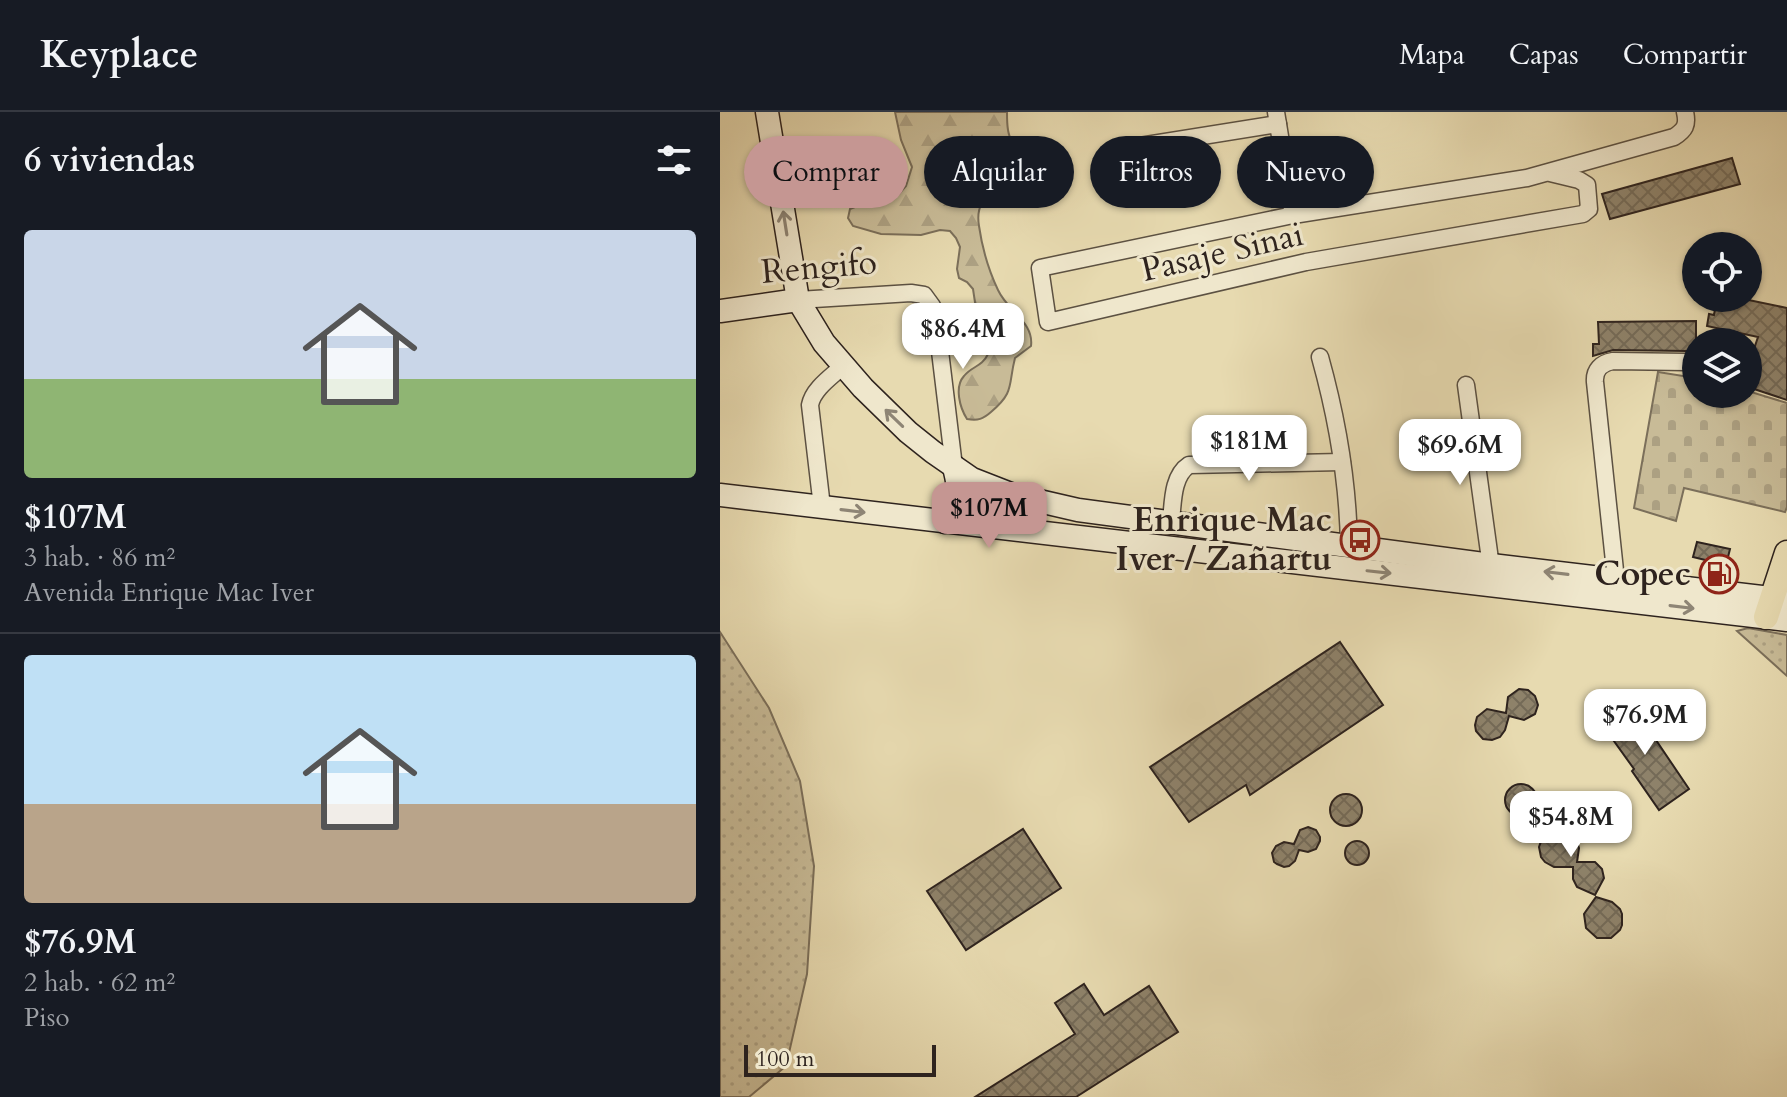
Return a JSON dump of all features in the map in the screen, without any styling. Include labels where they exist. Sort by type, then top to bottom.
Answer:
[{"type":"main road","points":[[767,112],[798,300],[824,343],[843,366],[908,432],[972,479],[1013,495],[1078,510],[1349,546],[1492,575],[1778,609]]},
{"type":"main road","name":"Rengifo","points":[[720,311],[798,300]]},
{"type":"main road","points":[[945,522],[954,513],[959,499],[954,467]]},
{"type":"main road","points":[[720,495],[1307,564],[1616,580],[1778,609]]},
{"type":"main road","points":[[1013,495],[1039,533]]},
{"type":"main road","points":[[1071,536],[1104,513]]},
{"type":"main road","points":[[1307,564],[1308,540]]},
{"type":"main road","points":[[1778,609],[1787,553]]},
{"type":"street","points":[[1186,136],[1277,118],[1293,215],[1550,173],[1674,137],[1683,131],[1687,122],[1685,112]]},
{"type":"street","name":"Pasaje Sinai","points":[[1293,215],[1040,268],[1048,322],[1306,262],[1583,214],[1589,209],[1587,185],[1550,173]]},
{"type":"street","name":"Rengifo","points":[[798,300],[911,293],[924,295],[936,318],[954,467]]},
{"type":"street","points":[[1320,357],[1333,403],[1349,546]]},
{"type":"street","points":[[1616,580],[1596,373],[1602,365],[1613,361],[1682,362]]},
{"type":"street","points":[[822,507],[811,398],[843,366]]},
{"type":"street","points":[[1466,385],[1492,575]]},
{"type":"street","points":[[1171,522],[1177,479],[1189,465],[1342,462]]},
{"type":"green space","points":[[895,112],[1007,112],[1010,136],[924,136],[924,208],[980,208],[982,242],[995,283],[1002,298],[1029,330],[1031,338],[1031,346],[1015,358],[1004,399],[980,419],[967,419],[959,398],[961,381],[988,354],[973,289],[959,278],[960,247],[956,238],[950,231],[940,230],[921,235],[881,234],[853,226],[848,218],[852,208],[908,208],[908,180],[912,167],[908,157],[908,136],[900,136]]},
{"type":"green space","points":[[1658,372],[1682,376],[1682,408],[1762,408],[1762,395],[1787,403],[1785,512],[1684,488],[1676,521],[1634,508]]},
{"type":"green space","points":[[1748,628],[1787,635],[1787,676],[1737,631]]},
{"type":"green space","points":[[720,632],[769,708],[800,781],[814,866],[807,974],[786,1066],[749,1097],[720,1097]]},
{"type":"building","points":[[1732,158],[1740,184],[1610,219],[1602,194]]},
{"type":"building","points":[[1762,303],[1787,308],[1787,400],[1762,392],[1762,328],[1707,326],[1709,314],[1714,315],[1715,312],[1762,312]]},
{"type":"building","points":[[1696,321],[1696,328],[1682,328],[1682,351],[1613,350],[1593,356],[1593,344],[1599,344],[1598,322]]},
{"type":"building","points":[[1697,542],[1730,549],[1726,565],[1693,557]]},
{"type":"building","points":[[1340,642],[1383,705],[1250,795],[1246,785],[1189,822],[1150,767]]},
{"type":"building","points":[[1519,689],[1528,690],[1535,696],[1538,705],[1535,714],[1524,720],[1509,716],[1500,737],[1483,739],[1476,731],[1477,717],[1487,709],[1506,713],[1508,697]]},
{"type":"building","points":[[1631,703],[1689,789],[1659,810],[1601,723]]},
{"type":"building","points":[[1521,784],[1532,789],[1537,800],[1532,811],[1521,816],[1510,811],[1505,800],[1510,789]]},
{"type":"building","points":[[1346,794],[1357,799],[1362,810],[1357,821],[1346,826],[1335,821],[1330,810],[1335,799]]},
{"type":"building","points":[[1308,827],[1316,830],[1320,837],[1316,849],[1308,852],[1299,850],[1295,861],[1289,866],[1274,862],[1272,853],[1276,846],[1284,842],[1294,844],[1300,830]]},
{"type":"building","points":[[1023,829],[1061,888],[966,950],[927,891]]},
{"type":"building","points":[[1557,829],[1568,830],[1576,838],[1579,848],[1577,862],[1595,862],[1602,869],[1604,878],[1595,895],[1577,887],[1573,867],[1554,867],[1541,857],[1539,847],[1542,838]]},
{"type":"building","points":[[1357,841],[1366,844],[1369,853],[1366,862],[1357,865],[1348,862],[1345,853],[1348,844]]},
{"type":"building","points":[[1596,897],[1612,902],[1622,914],[1620,930],[1611,938],[1597,938],[1586,928],[1584,914]]},
{"type":"building","points":[[1084,984],[1104,1015],[1149,986],[1178,1032],[1076,1097],[975,1097],[1075,1034],[1055,1003]]},
{"type":"place","name":"Enrique Mac Iver / Zañartu","points":[[1360,540]]},
{"type":"place","name":"Copec","points":[[1719,574]]}]
